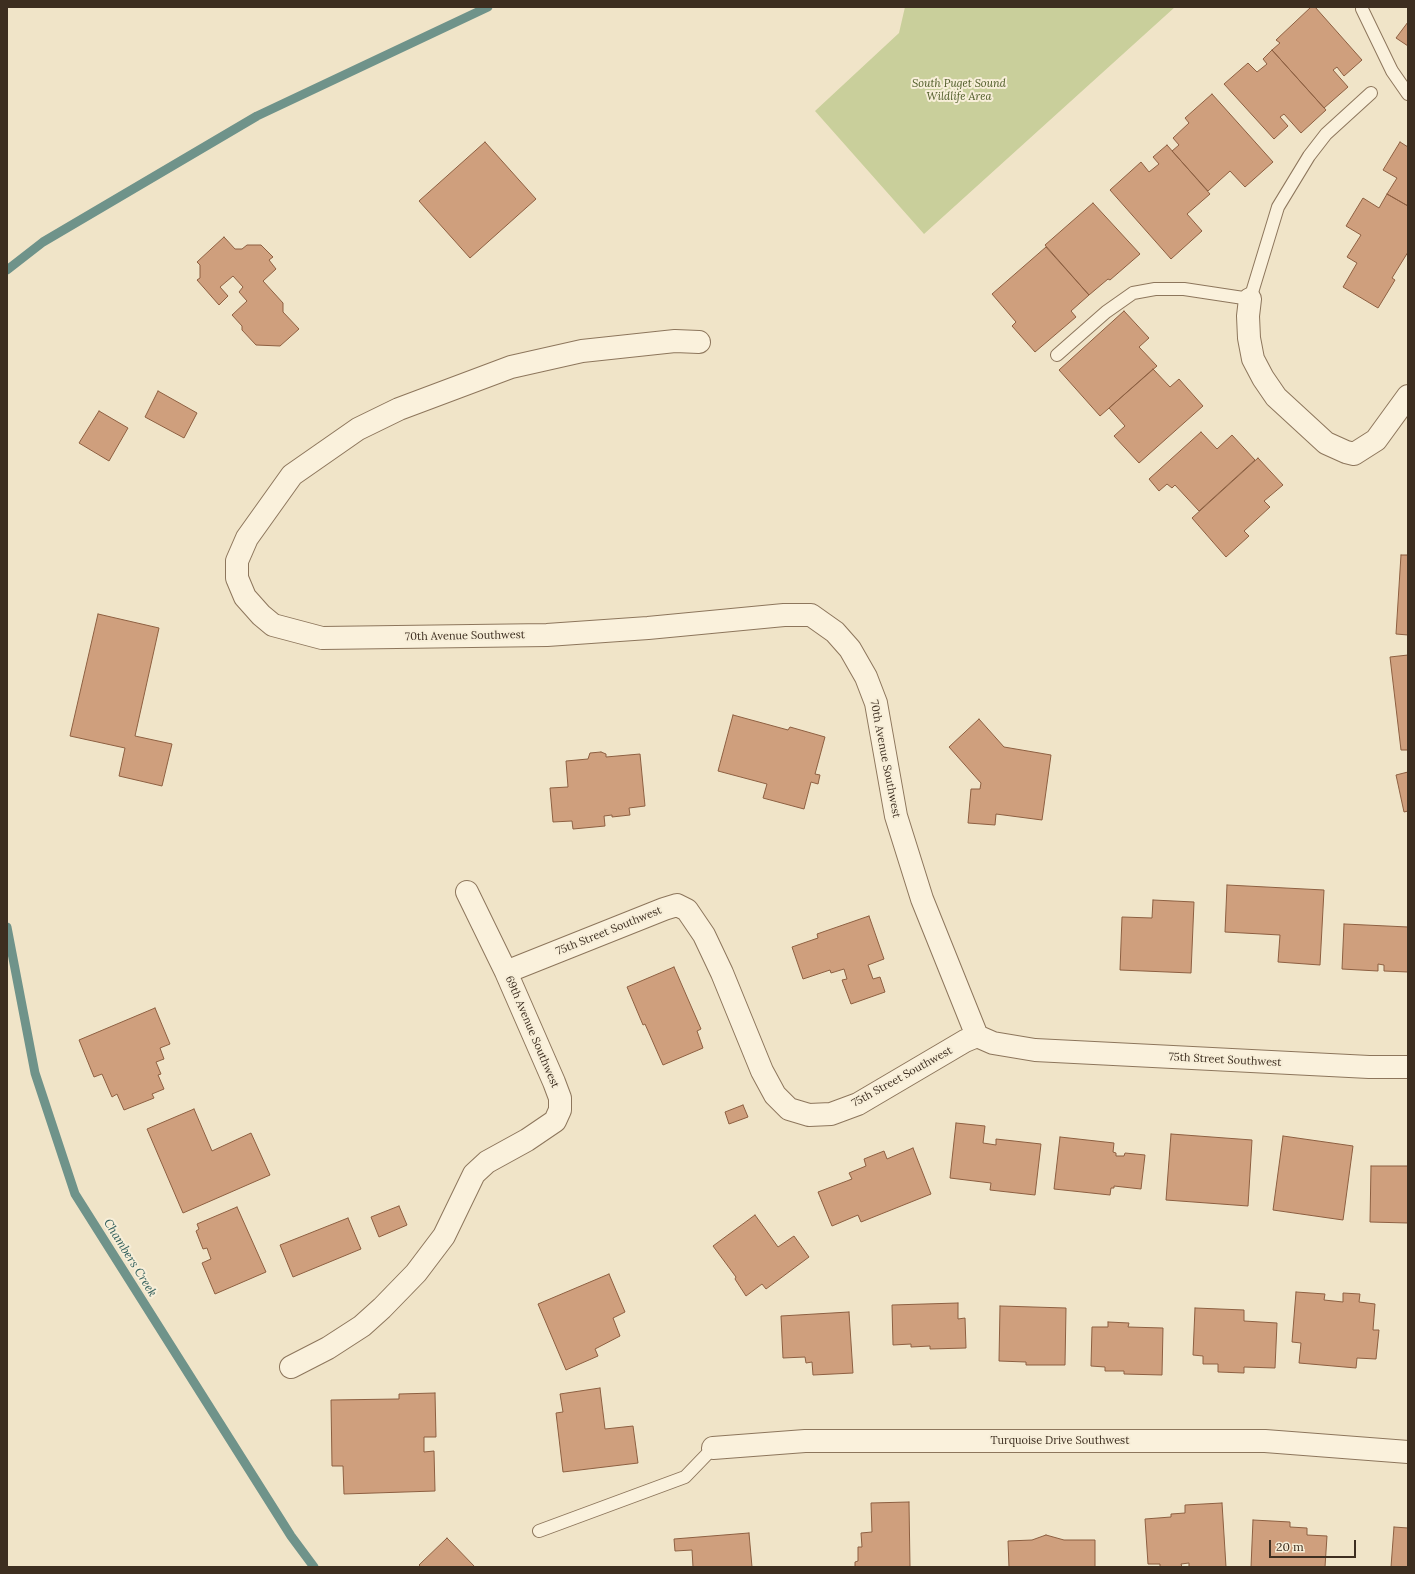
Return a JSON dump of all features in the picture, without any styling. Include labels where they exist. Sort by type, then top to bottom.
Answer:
[{"type":"street","points":[[1250,299],[1248,316],[1249,338],[1254,359],[1263,378],[1276,397],[1326,443],[1354,454],[1376,440],[1408,396]]},
{"type":"street","name":"70th Avenue Southwest","points":[[699,342],[676,341],[582,351],[511,367],[399,409],[358,428],[292,475],[247,538],[237,561],[237,578],[245,597],[261,615],[273,625],[322,638],[547,635],[648,628],[784,615],[811,615],[835,632],[850,649],[866,677],[876,703],[896,816],[922,899],[977,1036]]},
{"type":"street","name":"69th Avenue Southwest","points":[[291,1367],[328,1348],[362,1326],[382,1308],[416,1273],[444,1236],[474,1174],[487,1162],[527,1140],[555,1121],[560,1110],[560,1098],[554,1082],[506,972],[466,892]]},
{"type":"street","name":"75th Street Southwest","points":[[506,972],[677,905],[687,910],[704,935],[722,973],[762,1071],[775,1095],[789,1109],[809,1114],[831,1114],[858,1104],[965,1041],[977,1036],[993,1043],[1035,1050],[1369,1067],[1408,1067]]},
{"type":"street","name":"Turquoise Drive Southwest","points":[[713,1448],[805,1441],[1265,1441],[1408,1452]]},
{"type":"lane","points":[[1362,9],[1369,27],[1392,71],[1408,94]]},
{"type":"lane","points":[[1057,355],[1106,312],[1133,293],[1155,289],[1184,288],[1250,299],[1278,207],[1309,156],[1326,134],[1371,93]]},
{"type":"lane","points":[[539,1531],[685,1477],[713,1448]]},
{"type":"green space","name":"South Puget Sound Wildlife Area","points":[[905,7],[1175,7],[924,234],[815,111],[899,33]]},
{"type":"building","points":[[1311,7],[1315,7],[1362,60],[1344,76],[1337,67],[1333,70],[1348,87],[1324,108],[1272,50],[1280,43],[1276,40]]},
{"type":"building","points":[[1408,22],[1408,46],[1396,38]]},
{"type":"building","points":[[1272,50],[1326,110],[1301,133],[1284,114],[1280,117],[1288,126],[1274,139],[1224,84],[1248,63],[1257,72],[1267,64],[1263,59]]},
{"type":"building","points":[[1212,94],[1273,162],[1245,187],[1230,171],[1208,191],[1172,151],[1179,145],[1173,138],[1189,123],[1185,118]]},
{"type":"building","points":[[485,142],[536,199],[470,258],[419,201]]},
{"type":"building","points":[[1400,142],[1408,147],[1408,206],[1387,194],[1397,178],[1383,170]]},
{"type":"building","points":[[1167,145],[1210,194],[1187,214],[1202,231],[1171,259],[1110,190],[1141,162],[1149,172],[1159,164],[1153,157]]},
{"type":"building","points":[[1387,194],[1408,206],[1408,252],[1392,278],[1395,280],[1378,308],[1343,287],[1357,263],[1347,257],[1361,235],[1346,226],[1363,198],[1379,208]]},
{"type":"building","points":[[1093,203],[1140,254],[1110,280],[1108,279],[1089,295],[1045,245]]},
{"type":"building","points":[[224,237],[235,249],[242,249],[247,245],[261,245],[273,257],[269,260],[276,269],[263,281],[283,303],[283,312],[299,329],[280,346],[256,345],[242,330],[242,326],[232,315],[247,301],[239,292],[243,287],[233,276],[220,287],[228,296],[219,305],[197,280],[200,278],[200,265],[197,262]]},
{"type":"building","points":[[1046,247],[1089,295],[1071,311],[1076,317],[1035,352],[1012,326],[1016,322],[992,294]]},
{"type":"building","points":[[1124,311],[1149,338],[1139,347],[1157,366],[1100,416],[1059,370]]},
{"type":"building","points":[[1153,369],[1170,387],[1179,379],[1203,406],[1139,463],[1114,436],[1125,426],[1109,408]]},
{"type":"building","points":[[158,391],[197,413],[184,438],[145,417]]},
{"type":"building","points":[[99,411],[128,428],[109,461],[79,443]]},
{"type":"building","points":[[1201,432],[1217,449],[1232,435],[1255,460],[1199,511],[1175,485],[1172,488],[1167,484],[1159,491],[1149,479]]},
{"type":"building","points":[[1258,458],[1283,485],[1264,501],[1270,507],[1244,531],[1249,536],[1226,557],[1192,518]]},
{"type":"building","points":[[1401,555],[1408,555],[1408,635],[1396,634]]},
{"type":"building","points":[[98,614],[159,628],[135,736],[172,744],[162,786],[119,776],[125,748],[70,736]]},
{"type":"building","points":[[1408,655],[1408,750],[1401,750],[1390,657]]},
{"type":"building","points":[[733,715],[788,730],[790,727],[825,737],[815,774],[820,775],[818,784],[811,782],[804,809],[763,798],[767,784],[718,771]]},
{"type":"building","points":[[979,719],[1004,747],[1051,755],[1042,820],[996,814],[995,825],[968,823],[971,789],[980,789],[981,783],[949,747]]},
{"type":"building","points":[[601,752],[606,754],[606,757],[640,754],[645,806],[629,808],[630,815],[612,817],[612,815],[604,816],[605,826],[573,829],[572,821],[553,822],[550,788],[568,787],[566,761],[588,759],[590,753]]},
{"type":"building","points":[[1408,772],[1408,811],[1404,812],[1396,775]]},
{"type":"building","points":[[1227,885],[1324,890],[1320,965],[1278,962],[1280,935],[1225,932]]},
{"type":"building","points":[[1153,900],[1194,902],[1191,973],[1120,970],[1122,917],[1152,918]]},
{"type":"building","points":[[869,916],[884,959],[868,965],[873,979],[880,977],[885,992],[851,1004],[842,980],[847,979],[844,969],[831,973],[830,970],[803,979],[792,947],[818,938],[817,934]]},
{"type":"building","points":[[1344,924],[1408,927],[1408,972],[1384,971],[1384,965],[1378,964],[1378,971],[1342,969]]},
{"type":"building","points":[[674,967],[701,1029],[697,1031],[703,1048],[663,1065],[645,1024],[643,1025],[627,987]]},
{"type":"building","points":[[155,1008],[170,1044],[160,1048],[164,1059],[156,1062],[161,1074],[158,1075],[164,1089],[152,1094],[154,1098],[124,1110],[117,1094],[112,1097],[102,1074],[94,1077],[79,1040]]},
{"type":"building","points":[[743,1105],[748,1117],[729,1124],[725,1112]]},
{"type":"building","points":[[194,1109],[212,1151],[251,1133],[270,1175],[183,1213],[147,1129]]},
{"type":"building","points":[[956,1123],[985,1126],[983,1143],[996,1145],[996,1139],[1041,1144],[1035,1195],[990,1190],[991,1183],[950,1178]]},
{"type":"building","points":[[1171,1134],[1252,1140],[1248,1206],[1166,1200]]},
{"type":"building","points":[[1283,1136],[1353,1146],[1343,1220],[1273,1210]]},
{"type":"building","points":[[1060,1137],[1114,1143],[1113,1152],[1116,1153],[1116,1156],[1124,1156],[1125,1153],[1145,1155],[1141,1189],[1114,1186],[1114,1188],[1111,1188],[1110,1195],[1054,1189]]},
{"type":"building","points":[[913,1148],[931,1194],[861,1222],[858,1215],[832,1226],[818,1192],[852,1179],[849,1173],[866,1166],[864,1159],[884,1151],[887,1159]]},
{"type":"building","points":[[1371,1166],[1408,1166],[1408,1223],[1370,1222]]},
{"type":"building","points":[[399,1206],[407,1225],[379,1237],[371,1217]]},
{"type":"building","points":[[237,1207],[266,1272],[215,1294],[202,1263],[211,1259],[207,1248],[203,1249],[196,1231],[199,1229],[197,1224]]},
{"type":"building","points":[[755,1215],[778,1247],[794,1236],[809,1257],[766,1289],[762,1284],[746,1296],[735,1279],[736,1277],[713,1246]]},
{"type":"building","points":[[348,1218],[361,1249],[293,1277],[280,1245]]},
{"type":"building","points":[[609,1274],[625,1312],[613,1318],[620,1336],[595,1349],[598,1356],[566,1370],[538,1304]]},
{"type":"building","points":[[1296,1292],[1325,1294],[1324,1300],[1343,1302],[1343,1293],[1360,1294],[1359,1302],[1375,1304],[1373,1330],[1379,1330],[1376,1359],[1357,1358],[1356,1368],[1299,1363],[1301,1343],[1292,1342]]},
{"type":"building","points":[[958,1303],[958,1319],[965,1318],[966,1348],[930,1349],[930,1346],[911,1347],[911,1344],[893,1345],[892,1305]]},
{"type":"building","points":[[1000,1306],[1066,1308],[1065,1365],[1026,1365],[1026,1362],[999,1361]]},
{"type":"building","points":[[1195,1308],[1244,1310],[1244,1321],[1277,1323],[1275,1368],[1244,1367],[1244,1373],[1218,1372],[1218,1364],[1203,1364],[1203,1356],[1193,1355]]},
{"type":"building","points":[[849,1312],[853,1373],[813,1375],[812,1362],[806,1363],[805,1357],[783,1358],[781,1316]]},
{"type":"building","points":[[1108,1322],[1129,1323],[1128,1327],[1163,1328],[1162,1375],[1124,1374],[1124,1371],[1105,1371],[1105,1367],[1091,1366],[1092,1327],[1108,1327]]},
{"type":"building","points":[[600,1388],[605,1429],[633,1426],[638,1463],[563,1472],[556,1413],[563,1412],[560,1394]]},
{"type":"building","points":[[435,1393],[436,1437],[424,1437],[424,1452],[434,1451],[435,1491],[344,1494],[343,1466],[332,1466],[331,1400],[399,1399],[399,1394]]},
{"type":"building","points":[[909,1502],[910,1567],[855,1567],[855,1562],[858,1561],[858,1547],[862,1547],[861,1533],[872,1532],[871,1503]]},
{"type":"building","points":[[1222,1503],[1226,1567],[1189,1567],[1189,1563],[1181,1564],[1182,1567],[1160,1567],[1160,1564],[1148,1564],[1145,1519],[1171,1517],[1171,1514],[1185,1513],[1185,1505]]},
{"type":"building","points":[[1253,1520],[1290,1522],[1290,1527],[1307,1528],[1307,1535],[1327,1536],[1325,1567],[1251,1567]]},
{"type":"building","points":[[1394,1527],[1408,1528],[1408,1567],[1391,1567]]},
{"type":"building","points":[[749,1533],[752,1567],[693,1567],[692,1550],[675,1551],[674,1539]]},
{"type":"building","points":[[1046,1535],[1064,1540],[1095,1540],[1095,1567],[1009,1567],[1008,1541],[1032,1540]]},
{"type":"building","points":[[447,1538],[475,1567],[421,1567],[419,1565]]},
{"type":"waterway","points":[[7,270],[43,242],[257,116],[488,7]]},
{"type":"waterway","name":"Chambers Creek","points":[[7,927],[35,1073],[75,1194],[291,1536],[314,1567]]}]
